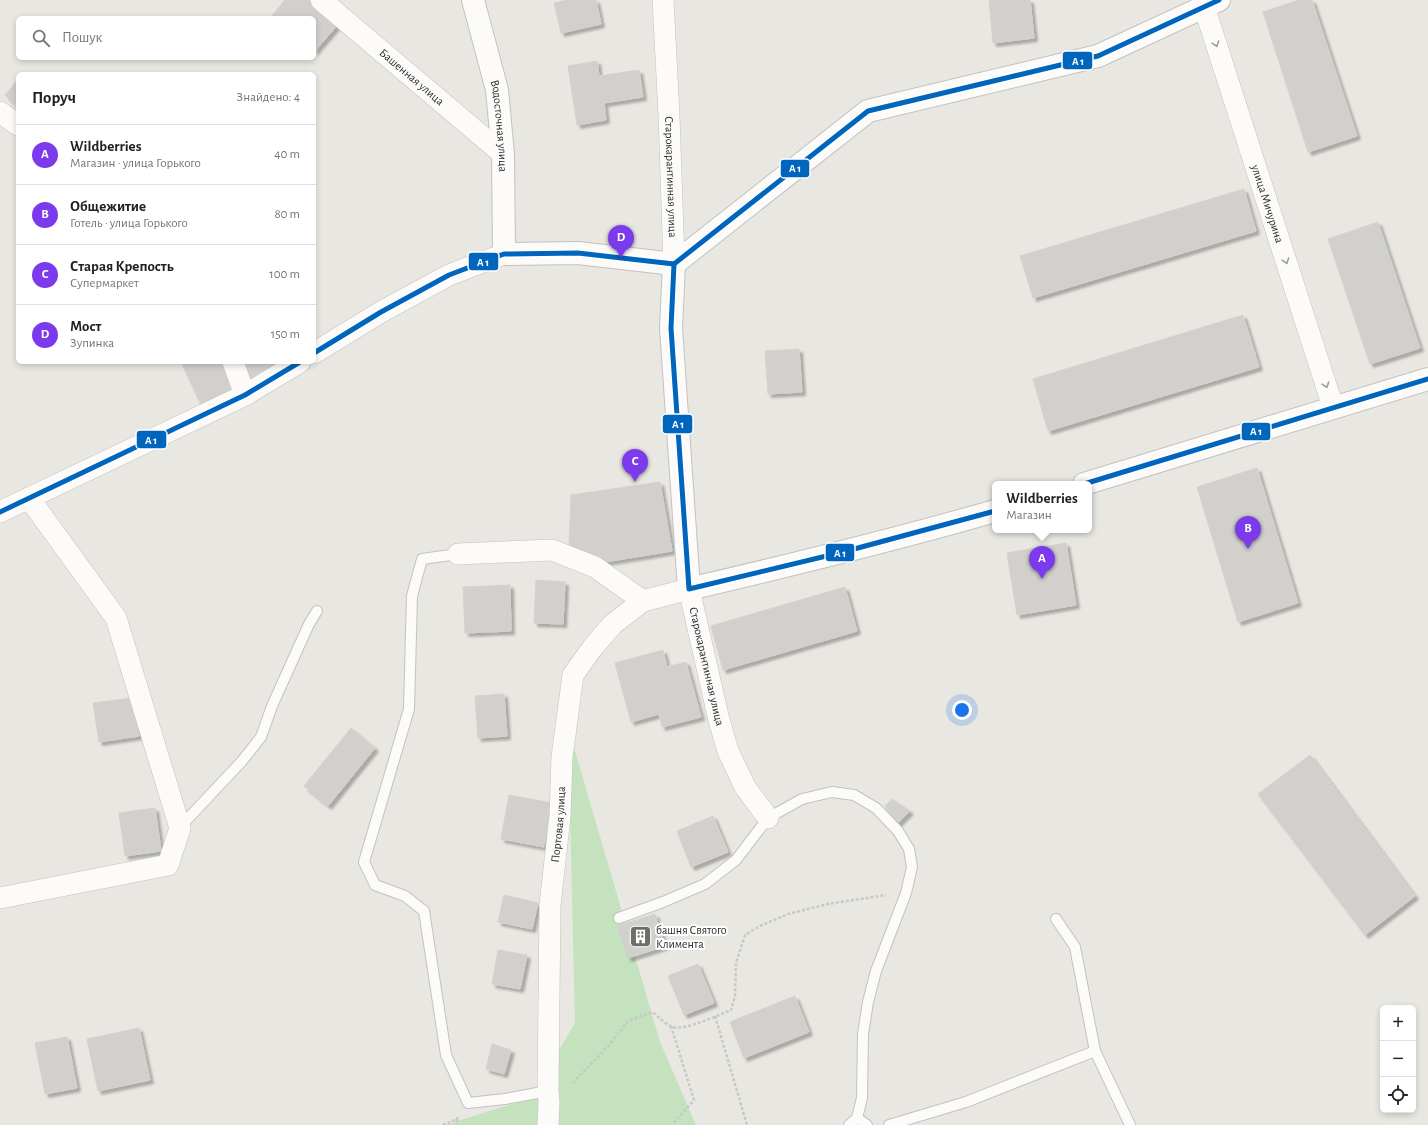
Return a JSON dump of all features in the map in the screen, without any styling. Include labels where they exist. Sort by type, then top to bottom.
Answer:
[{"type":"main road","name":"Водосточная улица","points":[[473,0],[497,90],[502,154],[504,254]]},
{"type":"main road","points":[[504,254],[578,253],[674,264],[868,111],[1098,56],[1209,2]]},
{"type":"main road","name":"Старокарантинная улица","points":[[674,264],[671,328],[689,589]]},
{"type":"main road","points":[[1092,482],[1428,379]]},
{"type":"main road","points":[[689,589],[879,543],[992,511]]},
{"type":"street","name":"Башенная улица","points":[[321,0],[502,154]]},
{"type":"street","name":"Старокарантинная улица","points":[[662,0],[669,115],[674,264]]},
{"type":"street","name":"улица Мичурина","points":[[1209,2],[1333,407]]},
{"type":"street","points":[[0,112],[16,124]]},
{"type":"street","points":[[316,352],[381,312],[449,275],[504,254]]},
{"type":"street","points":[[234,364],[245,395]]},
{"type":"street","points":[[0,512],[245,395],[297,364]]},
{"type":"street","points":[[0,898],[168,865],[180,828],[116,618],[29,498]]},
{"type":"street","points":[[458,554],[552,550],[595,567],[643,601]]},
{"type":"street","name":"Старокарантинная улица","points":[[689,589],[719,720],[728,751],[746,787],[768,818]]},
{"type":"street","name":"Портовая улица","points":[[548,1125],[550,905],[560,816],[562,757],[573,675],[592,647],[613,624],[643,601],[689,589]]},
{"type":"lane","points":[[458,554],[422,559],[412,596],[409,710],[364,862],[375,885],[406,896],[424,911],[446,1056],[468,1103],[549,1096]]},
{"type":"lane","points":[[180,828],[242,762],[261,737],[272,706],[309,624],[317,611]]},
{"type":"lane","points":[[619,918],[705,884],[736,860],[768,818],[802,799],[832,792],[854,795],[876,808],[898,831],[909,849],[912,867],[906,893],[876,971],[868,1002],[863,1034],[862,1098],[853,1122],[867,1125]]},
{"type":"lane","points":[[1056,919],[1075,947],[1095,1051],[1130,1125]]},
{"type":"lane","points":[[889,1125],[966,1102],[1095,1051]]},
{"type":"path","points":[[549,1096],[575,1082],[628,1021],[652,1012],[671,1026],[680,1028],[731,1010],[735,996],[736,963],[745,935],[760,926],[788,914],[828,904],[906,893]]},
{"type":"path","points":[[715,1016],[747,1125]]},
{"type":"path","points":[[671,1026],[694,1100],[672,1125]]},
{"type":"path","points":[[457,1119],[457,1125]]},
{"type":"green space","points":[[568,727],[660,1042],[696,1125],[445,1125],[531,1098],[575,1023]]},
{"type":"building","points":[[285,0],[314,0],[340,22],[316,50],[316,16],[272,16]]},
{"type":"building","points":[[567,0],[596,0],[601,24],[561,33],[554,3]]},
{"type":"building","points":[[989,0],[1030,0],[1034,38],[993,43]]},
{"type":"building","points":[[1299,0],[1312,0],[1357,136],[1308,152],[1263,12]]},
{"type":"building","points":[[597,61],[599,76],[639,70],[643,97],[604,103],[606,120],[577,125],[568,66]]},
{"type":"building","points":[[16,82],[16,105],[5,95]]},
{"type":"building","points":[[1244,189],[1256,231],[1033,298],[1020,256]]},
{"type":"building","points":[[1378,222],[1420,348],[1370,364],[1328,239]]},
{"type":"building","points":[[1243,315],[1259,367],[1048,431],[1033,379]]},
{"type":"building","points":[[799,349],[802,392],[768,394],[765,351]]},
{"type":"building","points":[[182,364],[224,364],[236,389],[201,405]]},
{"type":"building","points":[[243,364],[287,364],[250,381]]},
{"type":"building","points":[[1257,468],[1298,603],[1238,622],[1197,487]]},
{"type":"building","points":[[660,482],[672,551],[605,562],[569,545],[571,495]]},
{"type":"building","points":[[1066,543],[1076,605],[1017,615],[1007,553]]},
{"type":"building","points":[[536,580],[565,582],[563,624],[534,623]]},
{"type":"building","points":[[510,585],[511,631],[465,633],[463,587]]},
{"type":"building","points":[[845,587],[857,631],[723,670],[711,626]]},
{"type":"building","points":[[663,650],[667,667],[686,662],[701,717],[662,727],[659,714],[631,722],[615,663]]},
{"type":"building","points":[[504,694],[507,736],[478,738],[475,696]]},
{"type":"building","points":[[133,698],[139,736],[99,742],[93,703]]},
{"type":"building","points":[[351,728],[375,748],[328,806],[304,786]]},
{"type":"building","points":[[1310,755],[1415,896],[1365,935],[1258,794]]},
{"type":"building","points":[[509,795],[552,803],[544,847],[501,839]]},
{"type":"building","points":[[892,799],[910,811],[897,824],[885,806]]},
{"type":"building","points":[[155,808],[161,851],[125,856],[119,813]]},
{"type":"building","points":[[713,816],[728,852],[691,867],[677,831]]},
{"type":"building","points":[[504,895],[538,903],[532,929],[498,922]]},
{"type":"building","name":"башня Святого Климента","points":[[655,914],[665,946],[628,958],[617,926]]},
{"type":"building","points":[[498,950],[527,955],[520,989],[492,984]]},
{"type":"building","points":[[698,964],[714,1003],[684,1015],[668,976]]},
{"type":"building","points":[[795,996],[809,1032],[744,1058],[730,1022]]},
{"type":"building","points":[[139,1028],[150,1080],[98,1091],[87,1039]]},
{"type":"building","points":[[67,1037],[77,1088],[45,1094],[35,1043]]},
{"type":"building","points":[[492,1044],[511,1050],[504,1074],[486,1069]]},
{"type":"transit line","points":[[674,264],[868,111],[1098,56],[1219,0]]},
{"type":"transit line","points":[[316,352],[381,312],[449,275],[504,254],[578,253],[674,264]]},
{"type":"transit line","points":[[674,264],[671,328],[689,589],[843,552],[992,512]]},
{"type":"transit line","points":[[0,512],[245,395],[297,364]]},
{"type":"transit line","points":[[1092,482],[1428,379]]},
{"type":"place","name":"Мост","points":[[621,258]]},
{"type":"place","name":"Старая Крепость","points":[[635,482]]},
{"type":"place","name":"Общежитие","points":[[1248,549]]},
{"type":"place","name":"Wildberries","points":[[1042,579]]},
{"type":"place","name":"башня Святого Климента","points":[[641,937]]}]
